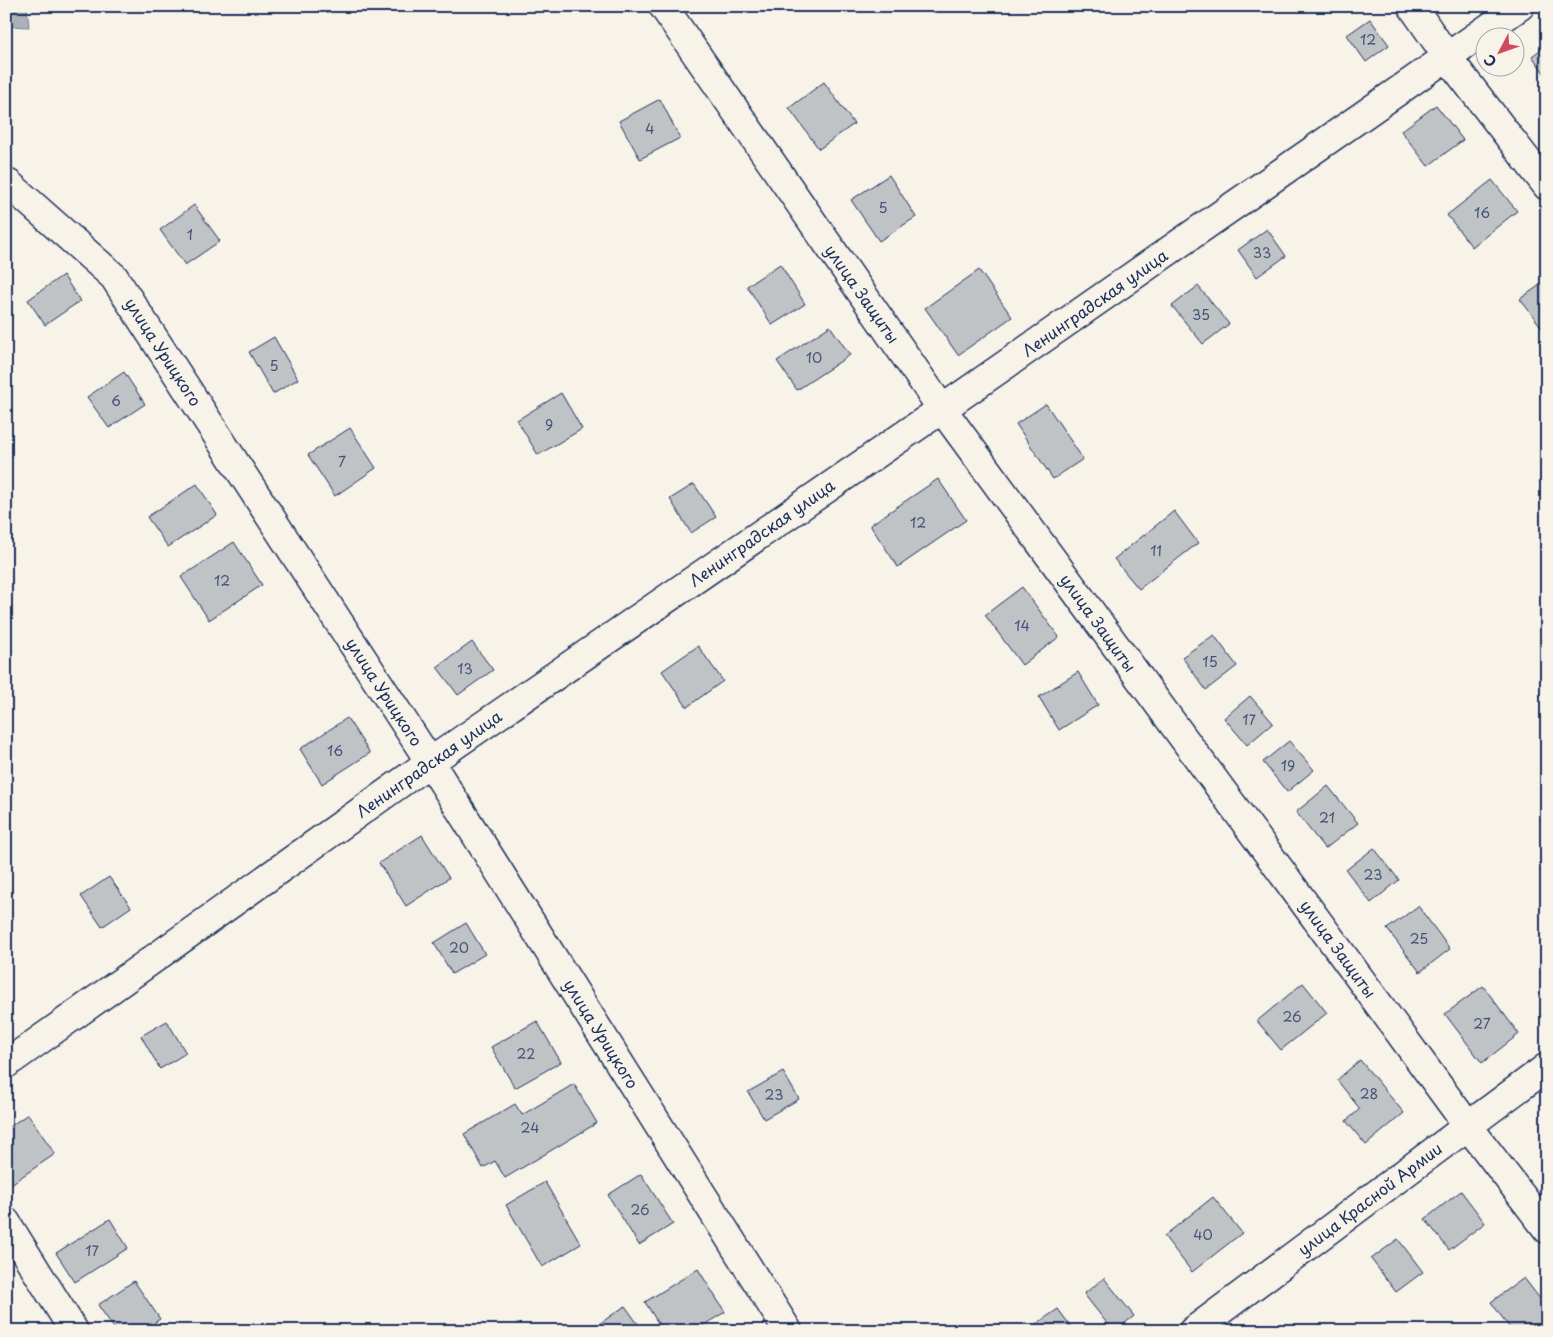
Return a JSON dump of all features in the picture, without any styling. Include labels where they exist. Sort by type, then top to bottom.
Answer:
[{"type":"street","name":"улица Защиты","points":[[663,6],[942,409],[1468,1126],[1547,1229]]},
{"type":"street","points":[[1412,6],[1448,58],[1547,186]]},
{"type":"street","name":"Ленинградская улица","points":[[6,1064],[430,762],[942,409],[1520,6]]},
{"type":"street","name":"улица Урицкого","points":[[8,184],[114,277],[430,762],[788,1331]]},
{"type":"street","name":"улица Красной Армии","points":[[1193,1331],[1547,1067]]},
{"type":"street","points":[[6,1222],[74,1331]]},
{"type":"shaded area","points":[[6,6],[27,6],[29,27],[6,26]]},
{"type":"building","points":[[1370,19],[1389,45],[1366,62],[1347,35]]},
{"type":"building","points":[[1547,45],[1547,77],[1532,56]]},
{"type":"building","points":[[824,82],[854,124],[819,149],[789,108]]},
{"type":"building","points":[[660,99],[680,138],[640,159],[619,121]]},
{"type":"building","points":[[1436,105],[1463,140],[1428,166],[1401,131]]},
{"type":"building","points":[[889,175],[916,217],[879,241],[851,200]]},
{"type":"building","points":[[1492,180],[1517,211],[1472,247],[1447,215]]},
{"type":"building","points":[[194,205],[220,241],[185,265],[160,230]]},
{"type":"building","points":[[1267,229],[1286,256],[1257,277],[1238,250]]},
{"type":"building","points":[[780,264],[805,304],[772,325],[747,286]]},
{"type":"building","points":[[979,270],[1012,317],[958,355],[925,308]]},
{"type":"building","points":[[63,275],[80,301],[45,325],[28,300]]},
{"type":"building","points":[[1547,280],[1547,332],[1546,333],[1520,299]]},
{"type":"building","points":[[1198,286],[1229,324],[1203,344],[1172,306]]},
{"type":"building","points":[[830,326],[850,355],[797,390],[777,361]]},
{"type":"building","points":[[274,337],[298,379],[273,394],[249,352]]},
{"type":"building","points":[[124,372],[145,404],[109,428],[87,397]]},
{"type":"building","points":[[561,393],[582,429],[538,455],[517,420]]},
{"type":"building","points":[[1046,404],[1083,459],[1053,479],[1016,424]]},
{"type":"building","points":[[350,428],[376,468],[335,496],[308,455]]},
{"type":"building","points":[[938,479],[966,520],[898,567],[870,525]]},
{"type":"building","points":[[197,484],[217,515],[168,547],[147,517]]},
{"type":"building","points":[[694,484],[716,517],[691,533],[670,499]]},
{"type":"building","points":[[1174,511],[1198,543],[1139,589],[1114,559]]},
{"type":"building","points":[[234,542],[262,585],[209,620],[181,577]]},
{"type":"building","points":[[1022,587],[1059,637],[1022,665],[985,615]]},
{"type":"building","points":[[1214,635],[1237,666],[1206,690],[1182,657]]},
{"type":"building","points":[[472,642],[493,670],[458,695],[437,667]]},
{"type":"building","points":[[698,646],[723,681],[687,707],[662,671]]},
{"type":"building","points":[[1078,672],[1098,705],[1059,730],[1039,697]]},
{"type":"building","points":[[1250,696],[1273,723],[1247,745],[1224,718]]},
{"type":"building","points":[[347,718],[370,753],[322,784],[300,749]]},
{"type":"building","points":[[1289,741],[1314,770],[1287,792],[1263,762]]},
{"type":"building","points":[[1328,786],[1358,823],[1325,849],[1296,812]]},
{"type":"building","points":[[422,835],[449,878],[406,906],[379,863]]},
{"type":"building","points":[[1374,848],[1399,880],[1371,903],[1346,870]]},
{"type":"building","points":[[109,877],[131,907],[102,927],[81,896]]},
{"type":"building","points":[[1418,906],[1450,949],[1420,972],[1387,929]]},
{"type":"building","points":[[466,923],[485,954],[452,974],[434,943]]},
{"type":"building","points":[[1303,983],[1327,1013],[1281,1050],[1257,1021]]},
{"type":"building","points":[[1483,986],[1519,1034],[1482,1063],[1445,1014]]},
{"type":"building","points":[[167,1021],[186,1053],[160,1069],[141,1036]]},
{"type":"building","points":[[537,1021],[561,1062],[515,1088],[491,1047]]},
{"type":"building","points":[[1360,1060],[1404,1113],[1366,1145],[1346,1121],[1360,1109],[1337,1080]]},
{"type":"building","points":[[783,1072],[799,1099],[764,1119],[748,1092]]},
{"type":"building","points":[[574,1084],[597,1123],[505,1178],[495,1161],[483,1168],[464,1134],[515,1104],[522,1115]]},
{"type":"building","points":[[28,1114],[55,1154],[11,1184],[6,1177],[6,1129]]},
{"type":"building","points":[[641,1174],[673,1224],[639,1245],[608,1195]]},
{"type":"building","points":[[545,1182],[581,1244],[542,1267],[506,1205]]},
{"type":"building","points":[[1461,1191],[1485,1223],[1449,1250],[1425,1219]]},
{"type":"building","points":[[1213,1197],[1242,1233],[1192,1272],[1164,1236]]},
{"type":"building","points":[[110,1219],[128,1248],[75,1282],[56,1253]]},
{"type":"building","points":[[1398,1239],[1423,1272],[1396,1292],[1371,1259]]},
{"type":"building","points":[[698,1269],[725,1312],[694,1331],[663,1331],[645,1302]]},
{"type":"building","points":[[1104,1278],[1134,1316],[1115,1331],[1113,1331],[1084,1294]]},
{"type":"building","points":[[1524,1278],[1547,1308],[1547,1331],[1512,1331],[1491,1302]]},
{"type":"building","points":[[134,1281],[160,1319],[143,1331],[116,1331],[98,1305]]},
{"type":"building","points":[[625,1306],[643,1331],[589,1331]]},
{"type":"building","points":[[1058,1309],[1074,1331],[1026,1331]]}]
